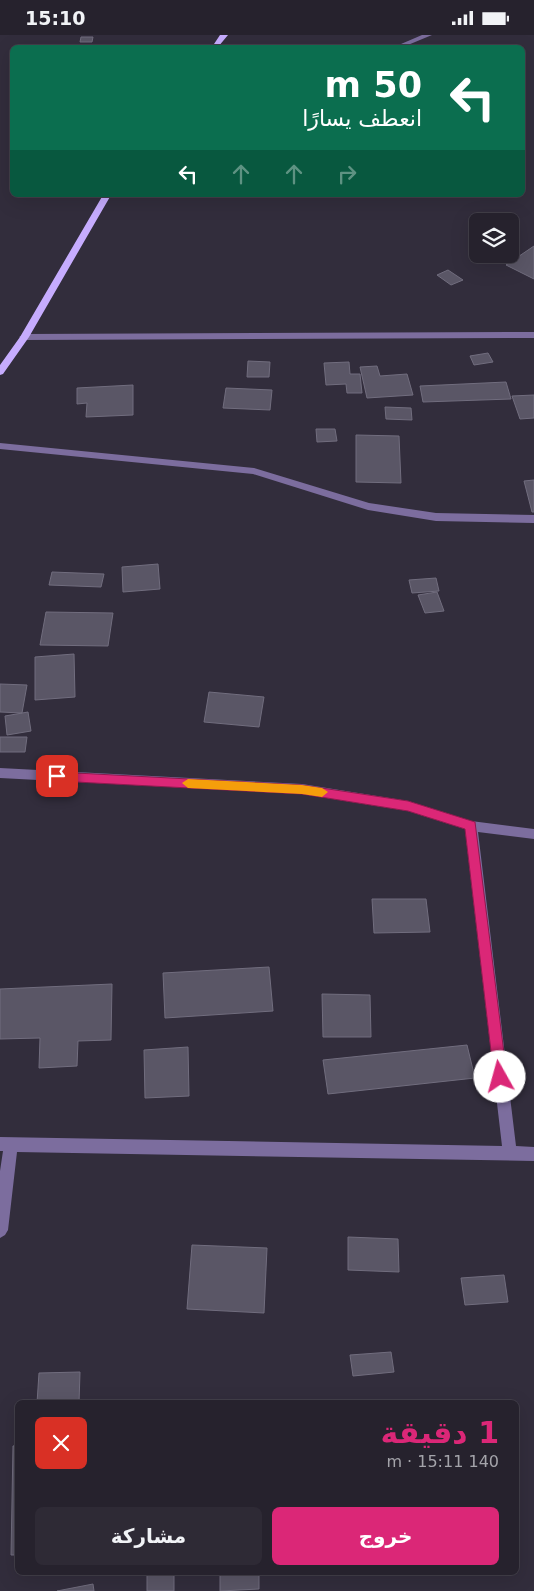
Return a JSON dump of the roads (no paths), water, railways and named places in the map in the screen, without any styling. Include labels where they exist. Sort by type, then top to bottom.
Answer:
[{"type":"main road","points":[[216,45],[224,35]]},
{"type":"main road","points":[[0,373],[24,337],[106,197]]},
{"type":"street","points":[[403,45],[428,35]]},
{"type":"street","points":[[24,337],[534,335]]},
{"type":"street","points":[[0,446],[254,471],[368,506],[436,517],[534,519]]},
{"type":"street","points":[[0,773],[302,789],[408,806],[471,826],[534,834]]},
{"type":"street","points":[[471,826],[510,1155]]},
{"type":"street","points":[[0,1230],[6,1144],[534,1155]]}]
